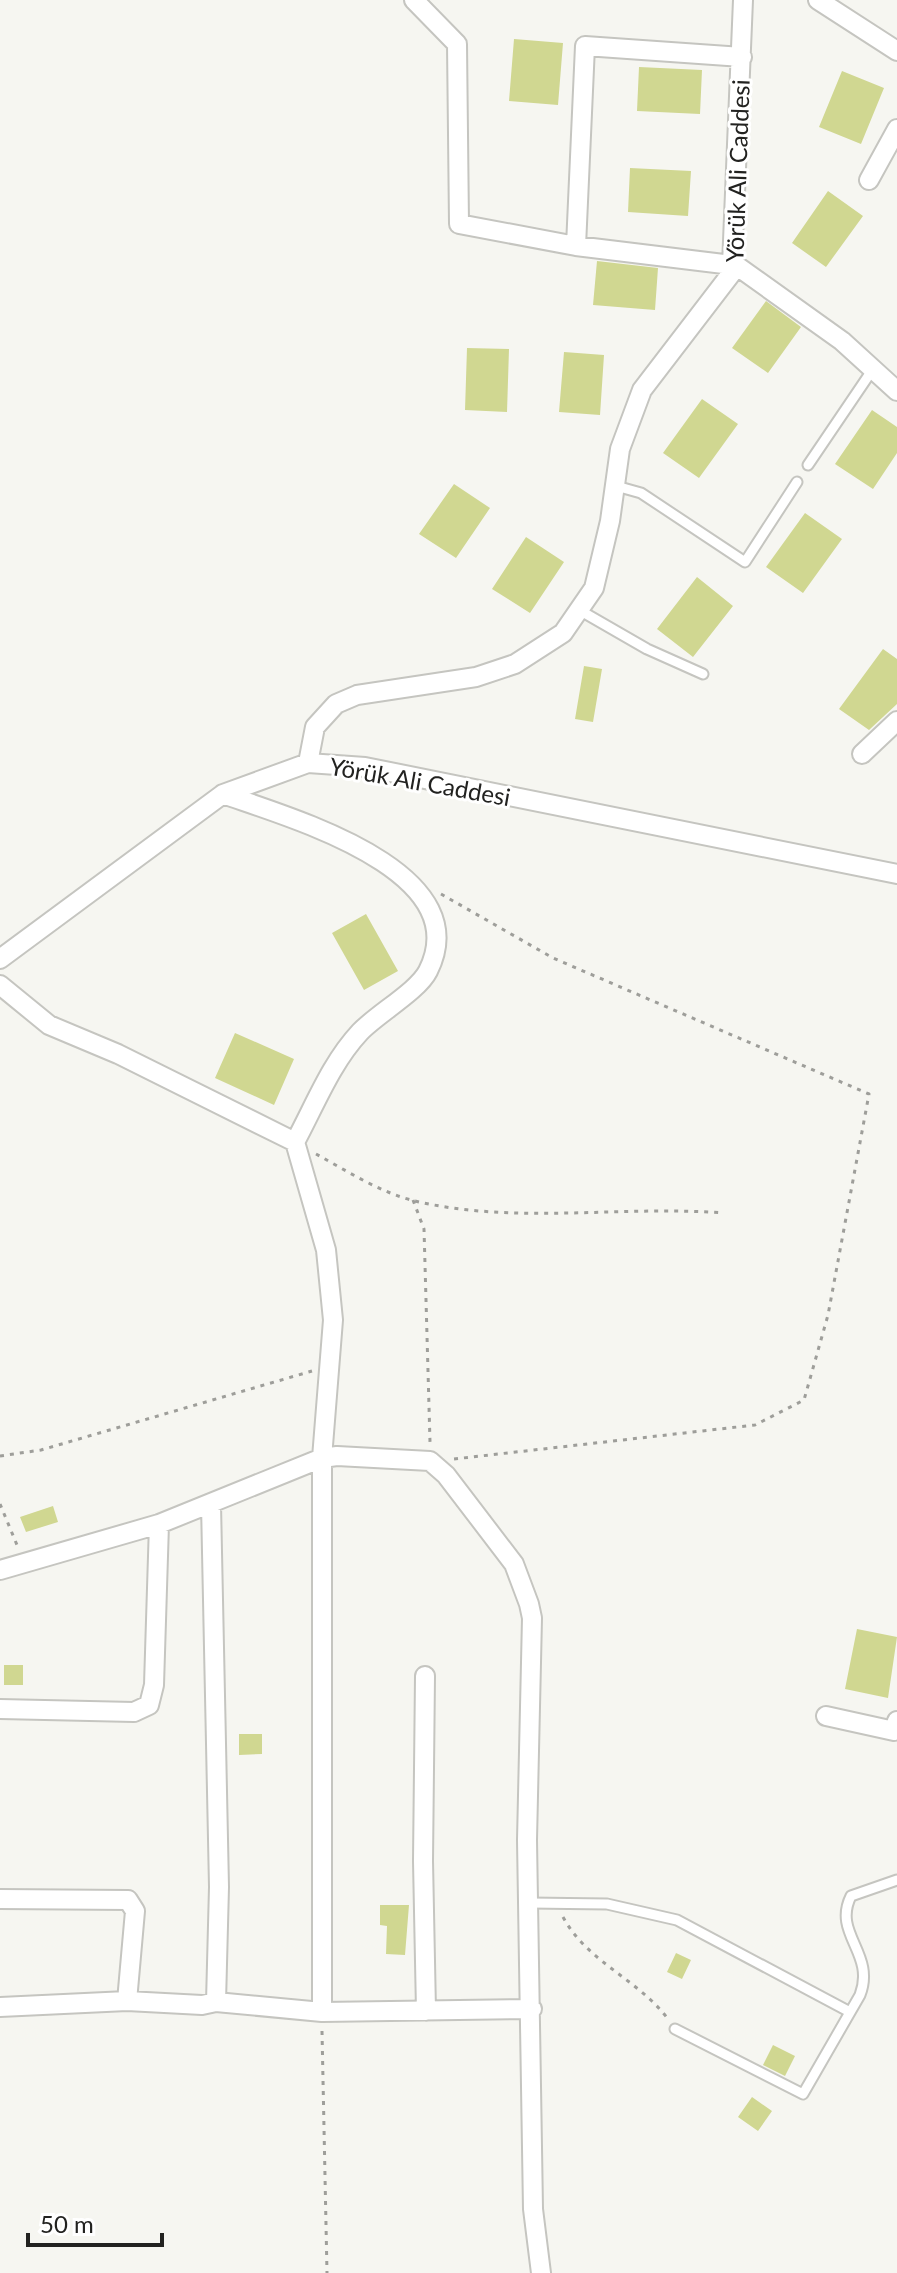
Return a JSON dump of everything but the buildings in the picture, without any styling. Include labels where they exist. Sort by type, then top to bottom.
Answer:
[{"type":"street","points":[[414,0],[457,44],[459,224],[576,246],[735,266],[842,341],[897,391]]},
{"type":"street","name":"Yörük Ali Caddesi","points":[[743,0],[735,266],[642,390],[620,449],[616,486],[594,588],[581,611],[552,642],[515,664],[476,677],[357,695],[336,704],[315,727],[308,763],[365,767],[897,874]]},
{"type":"street","points":[[818,0],[897,51]]},
{"type":"street","points":[[576,246],[585,46],[742,57]]},
{"type":"street","points":[[869,180],[897,129]]},
{"type":"street","points":[[862,754],[897,721]]},
{"type":"street","points":[[0,959],[223,794],[308,763]]},
{"type":"street","points":[[223,794],[333,835],[396,868],[434,920],[436,946],[427,973],[361,1031],[345,1051],[295,1142],[328,1261],[333,1320],[322,1458],[322,2012]]},
{"type":"street","points":[[0,985],[49,1025],[118,1054],[295,1142]]},
{"type":"street","points":[[0,1570],[159,1524],[322,1458],[337,1456],[430,1461],[446,1475],[514,1564],[532,1618],[526,1809],[532,2009],[533,2209],[541,2273]]},
{"type":"street","points":[[211,1504],[219,1887],[216,2002]]},
{"type":"street","points":[[0,1709],[134,1712],[149,1705],[154,1685],[159,1524]]},
{"type":"street","points":[[425,1676],[423,1861],[426,2011]]},
{"type":"street","points":[[826,1716],[894,1731],[897,1721]]},
{"type":"street","points":[[0,1899],[128,1900],[135,1911],[127,2001]]},
{"type":"street","points":[[0,2007],[127,2001],[202,2005],[216,2002],[322,2012],[532,2009]]},
{"type":"lane","points":[[808,465],[873,369]]},
{"type":"lane","points":[[616,486],[641,493],[745,562],[797,482]]},
{"type":"lane","points":[[581,611],[647,649],[703,674]]},
{"type":"lane","points":[[675,2029],[803,2094],[863,1988],[865,1971],[861,1952],[845,1923],[847,1905],[851,1896],[897,1880]]},
{"type":"lane","points":[[530,1903],[607,1904],[677,1920],[850,2012]]},
{"type":"path","points":[[413,1200],[424,1229],[430,1461],[755,1425],[804,1400],[828,1315],[869,1094],[553,958],[435,890]]},
{"type":"path","points":[[295,1142],[354,1175],[413,1200],[494,1212],[681,1210],[724,1213]]},
{"type":"path","points":[[0,1456],[41,1450],[331,1366]]},
{"type":"path","points":[[0,1504],[24,1563]]},
{"type":"path","points":[[558,1903],[580,1943],[645,1993],[675,2029]]},
{"type":"path","points":[[322,2012],[327,2273]]}]
